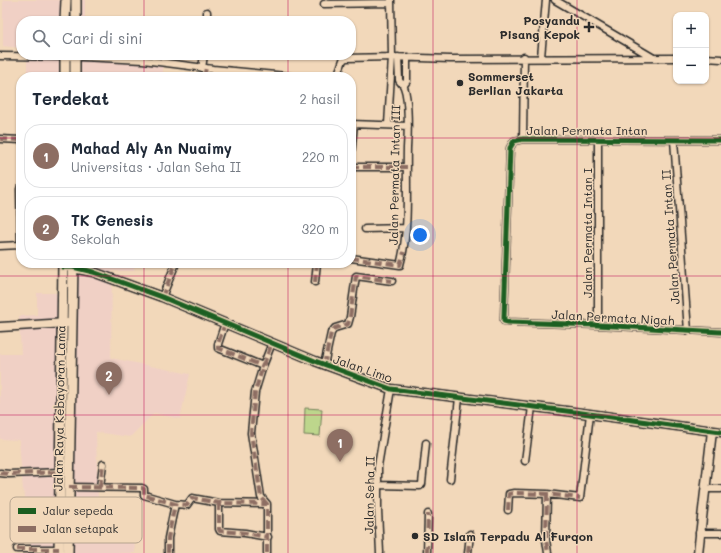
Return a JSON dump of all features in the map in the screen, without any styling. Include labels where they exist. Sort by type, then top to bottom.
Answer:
[{"type":"main road","points":[[65,16],[66,0]]},
{"type":"main road","points":[[76,0],[76,16]]},
{"type":"main road","points":[[65,60],[65,72]]},
{"type":"main road","points":[[75,60],[75,72]]},
{"type":"main road","name":"Jalan Raya Kebayoran Lama","points":[[63,268],[68,323]]},
{"type":"main road","name":"Jalan Raya Kebayoran Lama","points":[[68,497],[69,487],[65,455],[68,323],[73,268]]},
{"type":"main road","name":"Jalan Raya Kebayoran Lama","points":[[61,497],[61,472],[65,455]]},
{"type":"street","points":[[541,57],[546,0]]},
{"type":"street","points":[[555,0],[652,57]]},
{"type":"street","points":[[324,4],[391,2],[395,57],[388,125]]},
{"type":"street","points":[[0,56],[16,56]]},
{"type":"street","points":[[356,59],[395,57],[450,59],[524,57],[673,58]]},
{"type":"street","name":"Jalan Permata Intan III","points":[[395,57],[399,80],[404,85]]},
{"type":"street","name":"Jalan Permata Intan III","points":[[356,259],[400,266],[404,252],[406,228],[408,126],[404,85],[407,81],[407,57]]},
{"type":"street","points":[[523,139],[524,57]]},
{"type":"street","points":[[709,58],[721,59]]},
{"type":"street","points":[[143,60],[245,72]]},
{"type":"street","points":[[204,60],[204,72]]},
{"type":"street","points":[[339,72],[344,60]]},
{"type":"street","points":[[356,124],[408,126]]},
{"type":"street","points":[[0,139],[16,140]]},
{"type":"street","name":"Jalan Permata Intan","points":[[504,321],[510,148],[514,141],[523,139],[721,140]]},
{"type":"street","name":"Jalan Permata Intan I","points":[[598,140],[598,325]]},
{"type":"street","name":"Jalan Permata Intan II","points":[[674,140],[688,331]]},
{"type":"street","points":[[356,167],[407,167]]},
{"type":"street","points":[[365,229],[406,228]]},
{"type":"street","points":[[0,246],[16,245]]},
{"type":"street","name":"Jalan Limo","points":[[82,268],[162,297],[324,365],[391,390],[590,414],[721,432]]},
{"type":"street","points":[[162,297],[174,268]]},
{"type":"street","points":[[315,282],[316,268]]},
{"type":"street","points":[[324,365],[331,333],[335,328],[348,324],[356,276],[392,281]]},
{"type":"street","name":"Jalan Permata Nigah","points":[[504,321],[721,332]]},
{"type":"street","points":[[0,327],[68,323]]},
{"type":"street","points":[[225,323],[218,348],[263,366]]},
{"type":"street","points":[[267,553],[267,504],[260,497],[251,432],[255,392],[272,343]]},
{"type":"street","name":"Jalan Seha II","points":[[380,553],[378,466],[391,390]]},
{"type":"street","points":[[450,479],[460,398]]},
{"type":"street","points":[[525,461],[532,407]]},
{"type":"street","points":[[508,510],[509,494],[547,494],[580,498],[590,414]]},
{"type":"street","points":[[698,553],[699,533],[712,431]]},
{"type":"street","points":[[378,485],[420,486],[422,484],[426,443]]},
{"type":"street","points":[[100,487],[103,464]]},
{"type":"street","points":[[0,473],[61,472]]},
{"type":"street","points":[[69,487],[144,489],[144,495],[175,504],[187,505],[192,498],[219,503],[267,504]]},
{"type":"street","points":[[705,489],[721,489]]},
{"type":"street","points":[[547,494],[546,540],[548,553]]},
{"type":"street","points":[[219,503],[220,531],[268,537]]},
{"type":"street","points":[[168,553],[168,538],[175,504]]},
{"type":"street","points":[[426,553],[428,514]]},
{"type":"street","points":[[699,533],[721,533]]},
{"type":"street","points":[[468,553],[470,534]]},
{"type":"street","points":[[17,549],[62,552]]},
{"type":"shaded area","points":[[3,0],[85,0],[85,16],[16,16],[16,47],[3,46]]},
{"type":"shaded area","points":[[27,60],[163,60],[163,72],[27,72]]},
{"type":"shaded area","points":[[60,268],[134,268],[134,271],[112,271],[111,358],[190,374],[180,419],[154,413],[130,437],[96,432],[98,497],[25,497],[23,491],[19,440],[0,439],[0,354],[21,354],[19,316],[37,315],[37,293],[62,293]]},
{"type":"shaded area","points":[[31,543],[134,543],[135,553],[31,553]]},
{"type":"green space","points":[[305,408],[322,409],[320,436],[304,435]]},
{"type":"marked path","points":[[205,72],[206,68]]},
{"type":"marked path","points":[[0,139],[16,140]]},
{"type":"marked path","points":[[356,167],[407,167]]},
{"type":"marked path","points":[[356,259],[400,265],[404,252]]},
{"type":"marked path","points":[[162,297],[174,268]]},
{"type":"marked path","points":[[315,282],[316,268]]},
{"type":"marked path","points":[[324,365],[331,333],[335,328],[348,324],[356,276],[392,281]]},
{"type":"marked path","points":[[225,323],[218,348],[263,366]]},
{"type":"marked path","points":[[267,553],[267,504],[261,497],[251,433],[255,392],[272,343]]},
{"type":"marked path","points":[[100,487],[103,464]]},
{"type":"marked path","points":[[0,473],[61,472]]},
{"type":"marked path","points":[[69,487],[142,488],[144,489],[144,495],[175,504],[187,505],[192,498],[219,503],[267,504]]},
{"type":"marked path","points":[[508,510],[509,494],[514,493],[547,494],[580,498]]},
{"type":"marked path","points":[[547,494],[546,540],[548,553]]},
{"type":"marked path","points":[[219,503],[220,531],[268,537]]},
{"type":"marked path","points":[[168,553],[168,538],[175,504]]},
{"type":"marked path","points":[[427,553],[428,514]]},
{"type":"marked path","points":[[468,553],[470,534]]},
{"type":"marked path","points":[[17,549],[59,549]]},
{"type":"cycle path","points":[[721,140],[523,139],[514,141],[510,148],[504,317],[504,321],[508,322],[598,325],[721,332]]},
{"type":"cycle path","points":[[77,268],[93,272],[162,297],[315,361],[391,389],[721,432]]},
{"type":"place","name":"Posyandu Pisang Kepok","points":[[589,27]]},
{"type":"place","name":"Sommerset Berlian Jakarta","points":[[460,83]]},
{"type":"place","name":"TK Genesis","points":[[109,395]]},
{"type":"place","name":"Mahad Aly An Nuaimy","points":[[340,462]]},
{"type":"place","name":"SD Islam Terpadu Al Furqon","points":[[415,536]]}]
